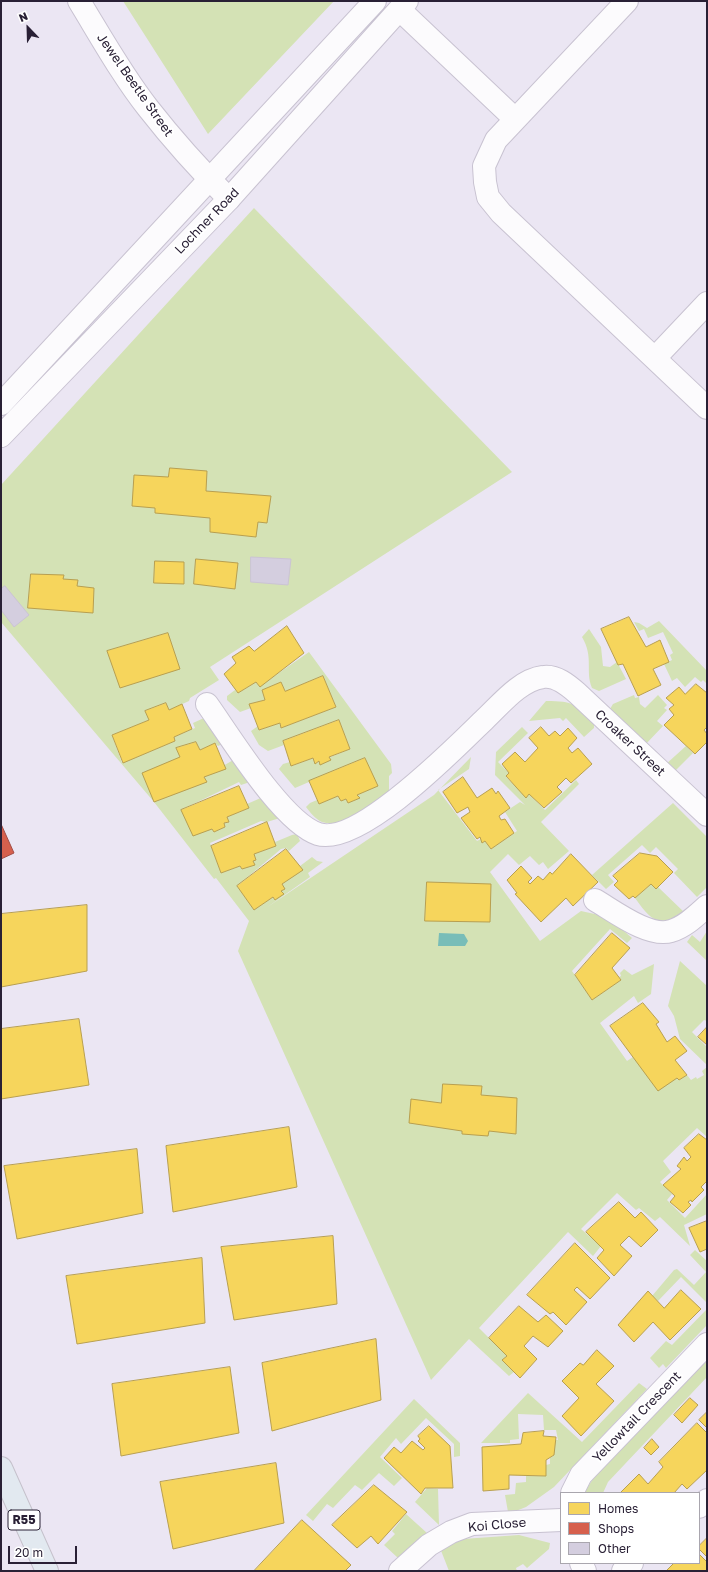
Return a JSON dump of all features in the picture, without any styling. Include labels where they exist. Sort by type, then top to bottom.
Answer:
[{"type":"main road","name":"R55","points":[[1,1468],[47,1571]]},
{"type":"street","name":"Jewel Beetle Street","points":[[79,1],[111,55],[147,107],[170,136],[229,199]]},
{"type":"street","name":"Lochner Road","points":[[1,404],[375,1]]},
{"type":"street","points":[[627,1],[496,140],[488,152],[484,166],[488,197],[501,213],[707,408]]},
{"type":"street","name":"Lochner Road","points":[[1,436],[229,199],[403,5]]},
{"type":"street","points":[[403,5],[515,119]]},
{"type":"street","points":[[654,358],[707,303]]},
{"type":"street","name":"Croaker Street","points":[[207,704],[280,805],[300,824],[318,834],[334,834],[354,829],[419,781],[526,683],[535,679],[550,676],[567,684],[707,815]]},
{"type":"street","points":[[595,900],[654,932],[665,932],[679,928],[707,906]]},
{"type":"street","name":"Yellowtail Crescent","points":[[572,1492],[581,1475],[707,1344]]},
{"type":"street","name":"Koi Close","points":[[400,1571],[428,1545],[452,1532],[472,1524],[560,1520]]},
{"type":"street","points":[[623,1571],[631,1564]]},
{"type":"shaded area","points":[[123,1],[334,1],[208,134]]},
{"type":"shaded area","points":[[254,208],[512,472],[210,667],[219,680],[190,698],[189,701],[169,710],[166,703],[146,711],[149,720],[112,735],[122,763],[175,741],[174,737],[195,728],[193,723],[204,718],[225,743],[218,746],[215,743],[200,750],[196,742],[177,748],[180,757],[206,781],[204,777],[235,759],[253,781],[241,785],[239,782],[181,810],[212,829],[214,832],[225,827],[224,823],[229,822],[227,817],[249,808],[247,804],[263,797],[283,817],[267,822],[261,821],[210,843],[221,873],[240,866],[242,869],[254,865],[253,861],[256,860],[254,854],[276,846],[275,842],[292,835],[297,834],[300,841],[289,851],[286,848],[281,849],[237,886],[254,910],[273,897],[275,900],[283,894],[281,891],[284,889],[282,884],[302,870],[300,866],[312,857],[317,861],[323,862],[308,873],[310,877],[266,908],[434,795],[438,790],[477,841],[481,839],[482,843],[485,841],[491,849],[517,831],[505,812],[520,802],[525,805],[495,775],[496,752],[522,727],[528,733],[498,762],[509,773],[506,777],[526,797],[529,794],[545,810],[576,780],[579,784],[541,822],[569,851],[548,869],[543,862],[539,865],[530,856],[519,865],[508,854],[490,872],[540,941],[581,911],[608,917],[632,938],[627,943],[610,929],[572,971],[592,1000],[621,980],[619,977],[621,976],[620,973],[624,969],[632,975],[654,964],[651,994],[638,1003],[634,996],[600,1023],[627,1061],[633,1057],[679,1080],[687,1075],[691,1080],[696,1077],[697,1079],[704,1075],[702,1071],[707,1067],[707,1137],[697,1128],[663,1161],[671,1172],[660,1182],[672,1194],[667,1200],[685,1218],[707,1194],[707,1214],[684,1225],[690,1246],[660,1217],[655,1221],[639,1208],[636,1210],[617,1193],[581,1229],[601,1246],[593,1256],[568,1232],[479,1328],[507,1356],[502,1360],[514,1372],[509,1376],[469,1339],[431,1380],[238,951],[249,921],[154,802],[1,622],[1,485]]},
{"type":"shaded area","points":[[659,621],[707,671],[707,684],[703,680],[701,682],[695,677],[685,687],[677,678],[672,681],[664,664],[672,660],[670,655],[673,653],[663,632],[648,638],[644,629],[639,631],[634,622],[647,628]]},
{"type":"shaded area","points":[[589,629],[601,647],[603,666],[610,667],[617,662],[626,679],[599,691],[592,688],[590,682],[588,651],[582,637]]},
{"type":"shaded area","points":[[309,652],[391,764],[392,773],[389,776],[389,793],[357,815],[340,822],[331,823],[319,821],[306,807],[310,803],[317,800],[319,804],[338,796],[341,801],[346,799],[348,803],[359,798],[357,795],[377,786],[365,758],[295,788],[279,769],[283,764],[290,762],[292,766],[313,758],[316,763],[350,749],[339,720],[283,741],[284,745],[268,751],[259,745],[251,731],[258,726],[259,730],[280,723],[281,728],[336,707],[323,676],[285,691],[281,682],[262,690],[265,700],[249,704],[251,708],[240,712],[227,700],[227,696],[235,690],[238,693],[256,682],[260,686]]},
{"type":"shaded area","points":[[634,695],[635,698],[639,697],[640,704],[645,708],[658,695],[667,705],[664,708],[667,710],[657,721],[663,726],[645,745],[610,709],[613,704]]},
{"type":"shaded area","points":[[546,701],[563,702],[573,705],[594,723],[594,728],[584,737],[566,718],[563,721],[560,718],[529,721]]},
{"type":"shaded area","points":[[686,746],[693,753],[673,773],[665,765]]},
{"type":"shaded area","points":[[471,757],[469,769],[441,788]]},
{"type":"shaded area","points":[[673,803],[707,837],[707,887],[697,897],[674,873],[678,869],[656,847],[650,853],[642,845],[608,875],[614,882],[606,889],[592,875]]},
{"type":"shaded area","points":[[651,884],[656,889],[658,887],[685,913],[662,921],[651,917],[635,898]]},
{"type":"shaded area","points":[[707,931],[707,961],[687,942],[692,935],[700,942]]},
{"type":"shaded area","points":[[439,933],[464,934],[468,941],[465,946],[438,946]]},
{"type":"shaded area","points":[[680,961],[707,986],[707,1021],[704,1020],[692,1032],[707,1047],[707,1065],[680,1039],[674,1016],[668,1006]]},
{"type":"shaded area","points":[[695,1250],[707,1261],[707,1303],[681,1277],[658,1301],[652,1296],[674,1270],[677,1269],[694,1285],[706,1272],[690,1255]]},
{"type":"shaded area","points":[[707,1309],[707,1325],[666,1368],[663,1364],[659,1368],[650,1358],[666,1341],[672,1345]]},
{"type":"shaded area","points":[[707,1355],[707,1377],[608,1482],[603,1492],[585,1492],[596,1474]]},
{"type":"shaded area","points":[[639,1383],[647,1389],[554,1487],[526,1507],[511,1513],[508,1512],[505,1495],[515,1494],[516,1483],[526,1482],[526,1476],[546,1476],[546,1465],[550,1464],[550,1458],[553,1456],[555,1440],[558,1440],[556,1430],[544,1430],[543,1415],[518,1414],[519,1439],[510,1440],[510,1443],[481,1443],[528,1393],[582,1442]]},
{"type":"shaded area","points":[[414,1399],[460,1443],[460,1456],[454,1457],[454,1444],[426,1418],[401,1444],[396,1438],[380,1457],[402,1478],[394,1486],[379,1473],[362,1490],[355,1485],[333,1508],[327,1504],[313,1521],[306,1515]]},
{"type":"shaded area","points":[[427,1488],[438,1489],[439,1525],[415,1502]]},
{"type":"shaded area","points":[[406,1514],[427,1533],[398,1558],[384,1545],[395,1534],[392,1531]]},
{"type":"shaded area","points":[[519,1535],[550,1543],[549,1549],[527,1568],[523,1564],[516,1568],[517,1571],[449,1571],[440,1548],[463,1539]]},
{"type":"building: Homes","points":[[170,468],[207,471],[206,491],[271,496],[267,523],[258,522],[256,537],[210,532],[210,518],[155,513],[155,508],[132,506],[134,475],[168,477]]},
{"type":"building: Homes","points":[[196,559],[238,563],[235,589],[194,584]]},
{"type":"building: Homes","points":[[155,561],[184,562],[184,584],[154,583]]},
{"type":"building: Homes","points":[[31,574],[64,575],[63,579],[78,580],[77,586],[94,588],[93,613],[28,608]]},
{"type":"building: Homes","points":[[629,617],[646,647],[660,640],[669,662],[653,669],[661,685],[638,696],[623,664],[618,665],[601,629]]},
{"type":"building: Homes","points":[[287,626],[304,653],[260,687],[256,682],[238,693],[224,674],[236,663],[232,657],[249,646],[254,651]]},
{"type":"building: Homes","points":[[168,633],[180,669],[120,688],[107,651]]},
{"type":"building: Homes","points":[[323,676],[336,707],[281,728],[280,723],[259,730],[249,704],[265,700],[262,690],[281,682],[285,691]]},
{"type":"building: Homes","points":[[696,684],[707,693],[707,727],[704,730],[707,734],[707,742],[695,754],[664,725],[674,715],[669,709],[674,705],[666,698],[679,687],[685,694]]},
{"type":"building: Homes","points":[[166,703],[169,710],[182,704],[192,729],[174,737],[175,741],[123,763],[112,735],[149,720],[145,711]]},
{"type":"building: Homes","points":[[339,720],[350,749],[329,757],[331,760],[320,765],[319,761],[315,764],[313,758],[291,766],[283,741]]},
{"type":"building: Homes","points":[[541,727],[549,736],[555,731],[560,736],[568,728],[577,738],[568,748],[572,753],[578,748],[592,764],[571,783],[566,778],[557,787],[562,792],[544,808],[529,794],[526,798],[506,776],[509,773],[502,764],[515,752],[525,762],[538,748],[529,738]]},
{"type":"building: Homes","points":[[196,742],[200,750],[215,743],[226,769],[204,777],[207,782],[154,802],[142,773],[180,757],[176,748]]},
{"type":"building: Homes","points":[[365,758],[378,786],[357,795],[360,798],[348,803],[346,799],[341,801],[338,796],[319,804],[309,781]]},
{"type":"building: Homes","points":[[463,777],[477,798],[492,788],[496,794],[498,791],[510,808],[499,816],[501,820],[505,819],[514,833],[491,849],[485,841],[482,843],[480,837],[477,839],[461,818],[470,812],[468,807],[457,813],[443,792]]},
{"type":"building: Homes","points":[[239,786],[249,808],[227,817],[229,822],[224,823],[225,827],[214,832],[212,829],[193,836],[181,810]]},
{"type":"building: Homes","points":[[267,822],[276,846],[254,854],[256,860],[253,861],[255,865],[242,869],[240,866],[221,873],[211,846]]},
{"type":"building: Homes","points":[[286,849],[303,870],[282,884],[285,889],[281,891],[284,894],[275,900],[273,897],[254,910],[237,886]]},
{"type":"building: Homes","points":[[640,853],[657,856],[673,872],[656,889],[651,884],[635,898],[633,896],[629,899],[614,885],[618,881],[613,876]]},
{"type":"building: Homes","points":[[571,854],[598,882],[573,906],[566,898],[541,922],[515,894],[517,893],[507,880],[521,866],[532,878],[528,882],[530,884],[538,876],[543,880],[550,872],[552,874]]},
{"type":"building: Homes","points":[[427,882],[491,884],[490,922],[425,921]]},
{"type":"building: Homes","points":[[87,905],[87,971],[1,987],[1,914]]},
{"type":"building: Homes","points":[[612,933],[630,948],[612,968],[621,980],[592,1000],[575,975]]},
{"type":"building: Homes","points":[[643,1003],[659,1022],[656,1024],[667,1042],[675,1036],[687,1051],[675,1060],[687,1075],[679,1080],[677,1078],[658,1091],[610,1026]]},
{"type":"building: Homes","points":[[79,1019],[89,1085],[1,1099],[1,1029]]},
{"type":"building: Homes","points":[[707,1027],[707,1045],[698,1037]]},
{"type":"building: Homes","points":[[443,1084],[482,1086],[481,1095],[517,1098],[516,1134],[489,1131],[488,1136],[462,1134],[462,1131],[409,1123],[411,1099],[441,1103]]},
{"type":"building: Homes","points":[[289,1127],[297,1187],[173,1212],[166,1146]]},
{"type":"building: Homes","points":[[699,1134],[707,1140],[707,1181],[701,1187],[704,1190],[692,1202],[691,1200],[688,1202],[691,1205],[683,1213],[670,1202],[675,1196],[663,1185],[681,1169],[677,1166],[684,1157],[687,1161],[691,1157],[684,1148]]},
{"type":"building: Homes","points":[[137,1149],[143,1213],[17,1239],[4,1166]]},
{"type":"building: Homes","points":[[619,1202],[635,1218],[641,1212],[658,1230],[641,1247],[629,1236],[620,1245],[632,1256],[614,1276],[597,1258],[604,1250],[586,1232]]},
{"type":"building: Homes","points":[[707,1221],[707,1249],[700,1252],[689,1228]]},
{"type":"building: Homes","points":[[333,1236],[337,1304],[234,1320],[221,1247]]},
{"type":"building: Homes","points":[[575,1243],[610,1278],[590,1299],[577,1287],[574,1290],[587,1302],[566,1325],[553,1312],[550,1314],[527,1295]]},
{"type":"building: Homes","points":[[202,1258],[205,1323],[77,1344],[66,1276]]},
{"type":"building: Homes","points":[[681,1290],[701,1309],[670,1340],[653,1322],[634,1342],[618,1325],[648,1291],[664,1308]]},
{"type":"building: Homes","points":[[519,1306],[538,1322],[546,1315],[563,1331],[548,1347],[533,1336],[524,1346],[537,1359],[520,1378],[502,1360],[507,1356],[489,1338]]},
{"type":"building: Homes","points":[[376,1339],[381,1400],[272,1431],[262,1363]]},
{"type":"building: Homes","points":[[597,1350],[614,1366],[596,1384],[614,1401],[581,1436],[562,1416],[579,1398],[562,1381],[580,1363],[583,1365]]},
{"type":"building: Homes","points":[[230,1367],[239,1433],[121,1456],[112,1384]]},
{"type":"building: Homes","points":[[690,1398],[698,1405],[682,1423],[674,1415]]},
{"type":"building: Homes","points":[[707,1412],[707,1428],[699,1420]]},
{"type":"building: Homes","points":[[697,1423],[707,1433],[707,1470],[687,1489],[682,1484],[675,1492],[621,1492],[639,1474],[648,1484],[663,1467],[659,1462]]},
{"type":"building: Homes","points":[[429,1426],[450,1446],[453,1488],[425,1488],[421,1494],[384,1458],[394,1447],[401,1453],[412,1441],[423,1450],[425,1448],[418,1441],[420,1439],[418,1436]]},
{"type":"building: Homes","points":[[544,1431],[543,1436],[556,1437],[554,1455],[546,1460],[546,1476],[509,1475],[509,1489],[483,1491],[482,1447],[521,1444],[523,1433]]},
{"type":"building: Homes","points":[[652,1439],[659,1447],[651,1455],[644,1448]]},
{"type":"building: Homes","points":[[276,1463],[284,1523],[173,1549],[160,1482]]},
{"type":"building: Homes","points":[[374,1485],[407,1512],[378,1544],[371,1536],[357,1548],[332,1525]]},
{"type":"building: Homes","points":[[302,1520],[351,1565],[345,1571],[254,1571]]},
{"type":"building: Homes","points":[[707,1538],[707,1557],[700,1550],[700,1545]]},
{"type":"building: Homes","points":[[700,1555],[707,1562],[707,1571],[666,1571],[673,1564],[700,1564]]},
{"type":"building: Shops","points":[[1,824],[14,853],[1,859]]},
{"type":"building: Other","points":[[251,557],[291,559],[288,585],[251,582]]},
{"type":"building: Other","points":[[5,586],[29,615],[14,627],[1,610],[1,589]]}]
